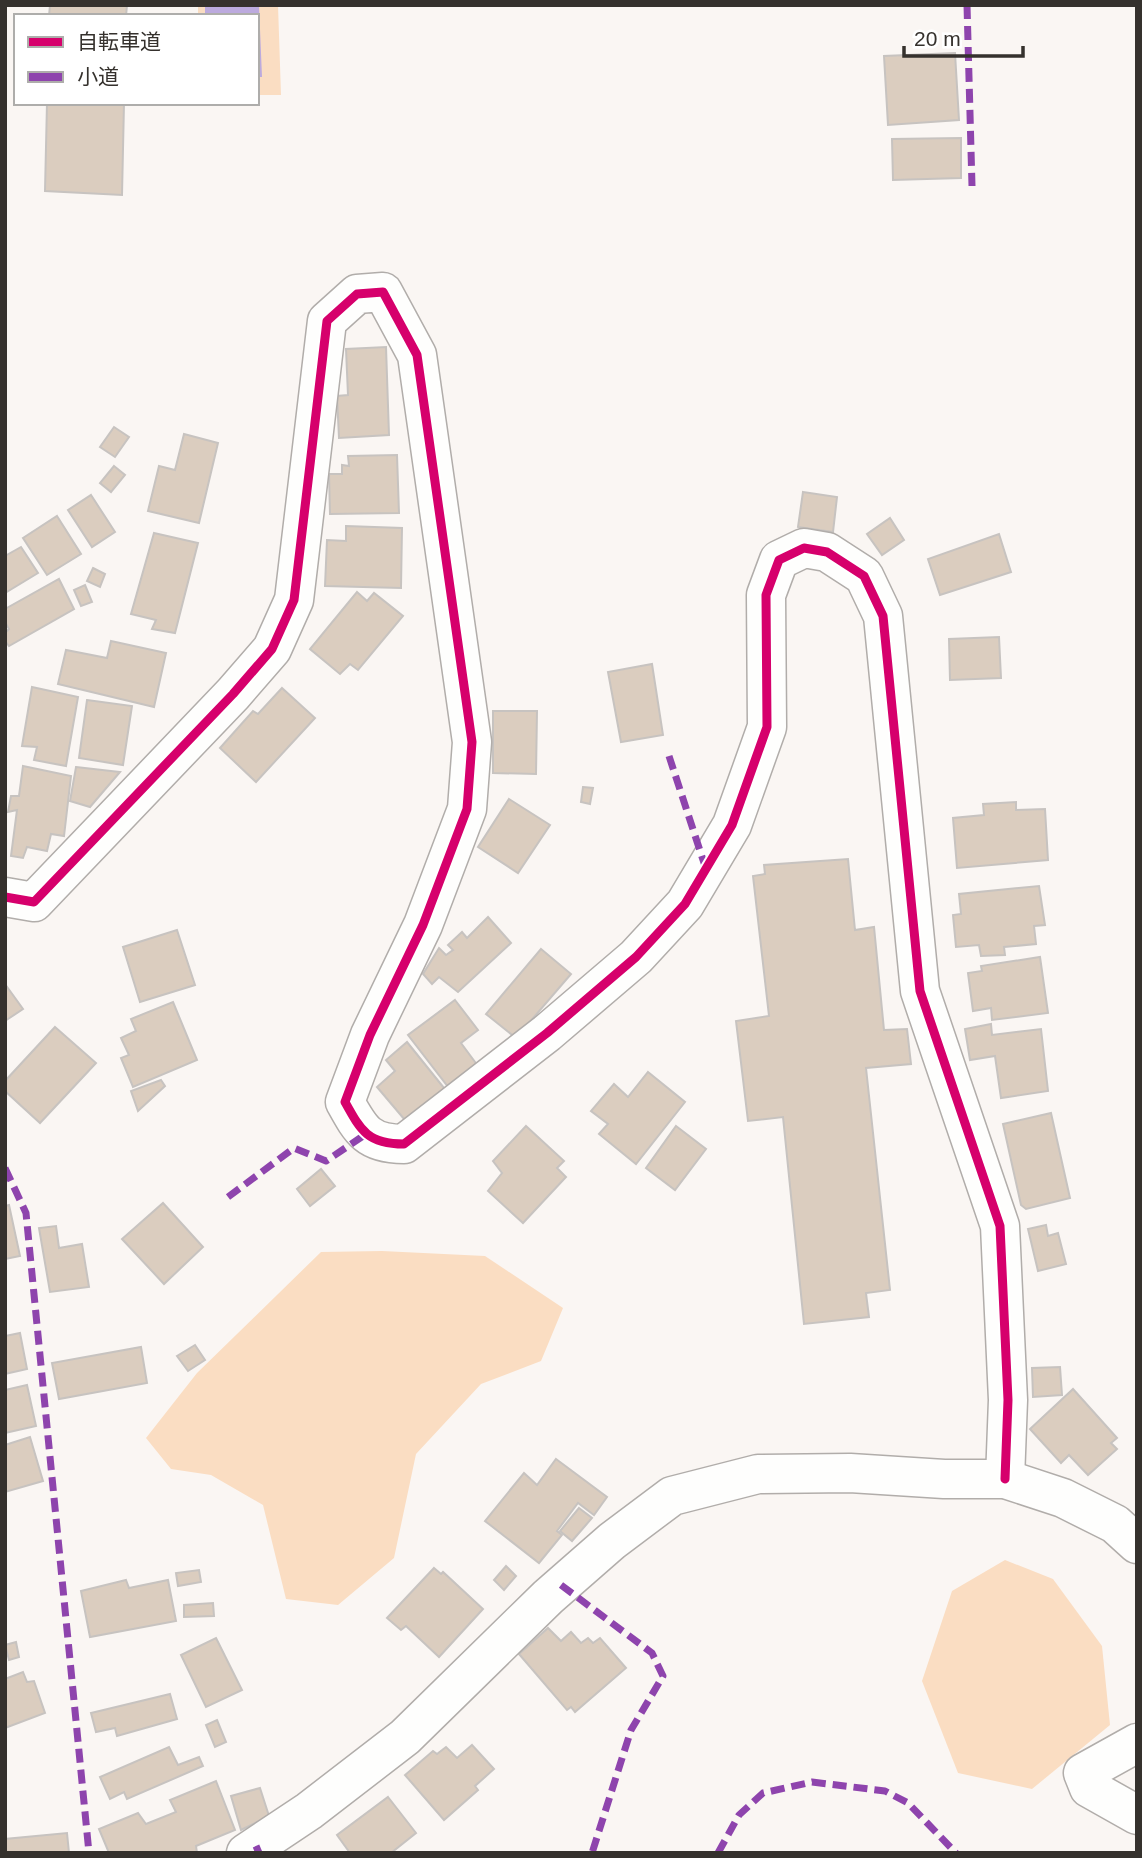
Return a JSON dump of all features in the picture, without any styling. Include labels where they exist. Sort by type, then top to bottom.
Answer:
[{"type":"street","points":[[5,897],[34,902],[233,694],[272,649],[294,600],[327,321],[357,293],[383,292],[416,355],[472,742],[467,809],[423,925],[370,1035],[345,1102],[361,1130],[385,1144],[404,1144],[547,1033],[617,974],[685,904],[732,825],[767,727],[766,595],[779,560],[804,548],[827,552],[864,576],[883,616],[920,991],[1000,1226],[1008,1400],[1005,1479]]},
{"type":"street","points":[[246,1853],[309,1811],[405,1737],[548,1597],[612,1541],[672,1496],[758,1474],[850,1473],[944,1479],[1005,1479],[1063,1498],[1115,1524],[1137,1544]]},
{"type":"street","points":[[1137,1743],[1083,1773],[1089,1788],[1137,1815]]},
{"type":"shaded area","points":[[198,5],[278,5],[281,95],[259,95],[259,14],[198,14]]},
{"type":"shaded area","points":[[205,5],[259,5],[262,77],[259,77],[259,14],[205,14]]},
{"type":"shaded area","points":[[382,1251],[485,1256],[563,1308],[541,1361],[481,1384],[416,1454],[394,1558],[338,1605],[286,1599],[263,1505],[211,1475],[171,1469],[146,1438],[197,1373],[321,1252]]},
{"type":"shaded area","points":[[1005,1560],[1053,1579],[1102,1646],[1110,1725],[1032,1789],[958,1773],[922,1681],[952,1591]]},
{"type":"building","points":[[50,5],[127,5],[126,14],[49,14]]},
{"type":"building","points":[[955,53],[959,120],[888,125],[884,56]]},
{"type":"building","points":[[47,105],[124,105],[122,195],[45,191]]},
{"type":"building","points":[[961,138],[961,178],[893,180],[892,139]]},
{"type":"building","points":[[386,347],[389,435],[339,438],[337,396],[348,395],[346,349]]},
{"type":"building","points":[[114,427],[129,437],[115,457],[100,447]]},
{"type":"building","points":[[184,434],[218,443],[199,523],[148,511],[159,466],[175,470]]},
{"type":"building","points":[[397,455],[399,513],[330,514],[329,474],[342,474],[342,465],[349,466],[348,456]]},
{"type":"building","points":[[114,466],[125,475],[111,492],[100,483]]},
{"type":"building","points":[[803,492],[837,497],[833,532],[798,527]]},
{"type":"building","points":[[91,495],[115,532],[92,547],[68,510]]},
{"type":"building","points":[[57,516],[81,554],[47,575],[23,538]]},
{"type":"building","points":[[890,518],[904,540],[882,555],[867,534]]},
{"type":"building","points":[[346,526],[402,528],[401,588],[325,586],[327,540],[346,541]]},
{"type":"building","points":[[154,533],[198,543],[175,633],[152,629],[156,620],[131,614]]},
{"type":"building","points":[[999,534],[1011,572],[940,595],[928,559]]},
{"type":"building","points":[[21,547],[38,573],[5,593],[5,556]]},
{"type":"building","points":[[93,568],[105,574],[100,587],[87,581]]},
{"type":"building","points":[[59,579],[74,609],[9,646],[5,641],[5,633],[9,629],[5,622],[5,609]]},
{"type":"building","points":[[85,585],[92,602],[81,606],[74,590]]},
{"type":"building","points":[[357,592],[367,601],[374,593],[403,616],[358,670],[350,664],[340,674],[310,649]]},
{"type":"building","points":[[999,637],[1001,678],[950,680],[949,639]]},
{"type":"building","points":[[111,641],[166,653],[154,707],[58,684],[66,650],[107,658]]},
{"type":"building","points":[[652,664],[663,735],[621,742],[608,672]]},
{"type":"building","points":[[32,687],[78,697],[66,766],[34,760],[37,747],[22,746]]},
{"type":"building","points":[[282,688],[315,718],[256,782],[220,748],[253,711],[258,714]]},
{"type":"building","points":[[87,700],[132,706],[123,765],[79,758]]},
{"type":"building","points":[[493,711],[537,711],[536,774],[493,773]]},
{"type":"building","points":[[23,766],[71,776],[64,836],[51,834],[47,851],[27,847],[23,858],[11,856],[17,810],[8,812],[11,796],[19,796]]},
{"type":"building","points":[[76,767],[120,772],[90,807],[70,801]]},
{"type":"building","points":[[583,787],[593,788],[590,804],[581,802]]},
{"type":"building","points":[[509,799],[550,825],[518,873],[478,847]]},
{"type":"building","points":[[1016,802],[1016,810],[1045,809],[1048,860],[957,868],[953,818],[984,815],[983,804]]},
{"type":"building","points":[[848,859],[855,930],[874,927],[884,1030],[907,1029],[911,1064],[866,1068],[890,1290],[866,1293],[869,1317],[804,1324],[783,1117],[748,1121],[736,1021],[769,1016],[753,876],[765,874],[764,865]]},
{"type":"building","points":[[1039,886],[1045,925],[1034,926],[1036,944],[1004,947],[1005,955],[981,956],[979,945],[956,947],[953,915],[961,914],[959,894]]},
{"type":"building","points":[[488,917],[511,943],[458,992],[439,977],[432,984],[423,974],[439,948],[446,955],[453,950],[448,945],[462,932],[467,938]]},
{"type":"building","points":[[177,930],[195,985],[140,1002],[123,947]]},
{"type":"building","points":[[541,949],[571,974],[516,1038],[486,1014]]},
{"type":"building","points":[[1040,957],[1048,1013],[992,1020],[991,1008],[973,1011],[968,973],[982,971],[981,966]]},
{"type":"building","points":[[5,984],[23,1009],[5,1021]]},
{"type":"building","points":[[455,1000],[478,1030],[461,1043],[478,1066],[449,1088],[408,1035]]},
{"type":"building","points":[[173,1002],[197,1060],[133,1087],[121,1058],[129,1055],[121,1038],[136,1031],[131,1019]]},
{"type":"building","points":[[991,1024],[992,1035],[1041,1029],[1048,1091],[1001,1098],[995,1056],[970,1060],[965,1029]]},
{"type":"building","points":[[55,1027],[96,1063],[40,1123],[5,1091],[5,1081]]},
{"type":"building","points":[[407,1042],[448,1093],[410,1126],[377,1087],[395,1071],[386,1060]]},
{"type":"building","points":[[648,1072],[685,1102],[636,1164],[599,1134],[608,1124],[591,1111],[614,1084],[628,1097]]},
{"type":"building","points":[[161,1080],[165,1086],[138,1111],[131,1091]]},
{"type":"building","points":[[1051,1113],[1070,1198],[1026,1209],[1021,1205],[1003,1124]]},
{"type":"building","points":[[526,1126],[564,1161],[557,1168],[566,1177],[523,1223],[488,1191],[502,1173],[493,1161]]},
{"type":"building","points":[[676,1126],[706,1149],[675,1190],[646,1168]]},
{"type":"building","points":[[321,1169],[335,1186],[310,1206],[297,1189]]},
{"type":"building","points":[[163,1203],[203,1247],[164,1284],[122,1239]]},
{"type":"building","points":[[9,1205],[20,1256],[5,1259],[5,1206]]},
{"type":"building","points":[[1046,1225],[1048,1236],[1058,1233],[1066,1264],[1038,1271],[1028,1229]]},
{"type":"building","points":[[56,1226],[59,1248],[82,1244],[89,1287],[50,1292],[39,1228]]},
{"type":"building","points":[[20,1333],[27,1369],[5,1374],[5,1336]]},
{"type":"building","points":[[195,1345],[205,1360],[188,1371],[177,1356]]},
{"type":"building","points":[[141,1347],[147,1383],[59,1399],[52,1363]]},
{"type":"building","points":[[1060,1367],[1062,1395],[1033,1397],[1032,1368]]},
{"type":"building","points":[[27,1385],[36,1426],[5,1433],[5,1390]]},
{"type":"building","points":[[1073,1389],[1117,1438],[1111,1443],[1117,1449],[1088,1475],[1069,1455],[1061,1463],[1030,1429]]},
{"type":"building","points":[[30,1437],[43,1481],[5,1492],[5,1445]]},
{"type":"building","points":[[556,1459],[607,1497],[594,1515],[578,1503],[557,1531],[562,1535],[539,1563],[485,1521],[524,1473],[537,1485]]},
{"type":"building","points":[[579,1508],[592,1518],[572,1541],[560,1531]]},
{"type":"building","points":[[506,1566],[516,1576],[504,1590],[494,1580]]},
{"type":"building","points":[[434,1568],[441,1574],[443,1572],[483,1609],[439,1657],[406,1626],[401,1630],[387,1618]]},
{"type":"building","points":[[199,1570],[201,1582],[178,1586],[176,1573]]},
{"type":"building","points":[[126,1580],[129,1588],[168,1580],[176,1621],[90,1637],[81,1591]]},
{"type":"building","points":[[213,1603],[214,1616],[184,1617],[184,1605]]},
{"type":"building","points":[[548,1628],[561,1641],[571,1632],[581,1643],[588,1638],[593,1643],[600,1638],[626,1668],[575,1712],[571,1707],[567,1710],[519,1654]]},
{"type":"building","points":[[216,1638],[242,1690],[206,1707],[181,1655]]},
{"type":"building","points":[[16,1642],[19,1657],[9,1660],[5,1645]]},
{"type":"building","points":[[23,1672],[27,1682],[34,1681],[45,1713],[5,1728],[5,1679]]},
{"type":"building","points":[[170,1694],[177,1719],[117,1736],[115,1728],[96,1732],[91,1713]]},
{"type":"building","points":[[217,1720],[226,1742],[215,1747],[206,1725]]},
{"type":"building","points":[[472,1745],[494,1769],[475,1786],[478,1790],[444,1820],[405,1775],[433,1751],[437,1754],[446,1747],[457,1758]]},
{"type":"building","points":[[169,1747],[178,1765],[199,1757],[203,1766],[127,1799],[124,1792],[110,1799],[100,1777]]},
{"type":"building","points":[[216,1781],[235,1830],[196,1846],[197,1853],[109,1853],[99,1829],[138,1813],[146,1824],[176,1812],[170,1800]]},
{"type":"building","points":[[260,1788],[269,1816],[241,1830],[231,1796]]},
{"type":"building","points":[[388,1797],[416,1833],[391,1853],[350,1853],[337,1835]]},
{"type":"building","points":[[67,1833],[69,1853],[5,1853],[5,1839]]},
{"type":"marked path","points":[[967,5],[972,186]]},
{"type":"marked path","points":[[669,756],[706,869]]},
{"type":"marked path","points":[[228,1197],[294,1148],[326,1161],[366,1134]]},
{"type":"marked path","points":[[5,1168],[26,1213],[89,1853]]},
{"type":"marked path","points":[[561,1585],[652,1653],[663,1676],[631,1730],[592,1853]]},
{"type":"marked path","points":[[718,1853],[739,1815],[763,1793],[812,1782],[885,1791],[908,1803],[956,1853]]},
{"type":"marked path","points":[[256,1846],[259,1853]]},
{"type":"cycle path","points":[[5,897],[34,902],[233,694],[272,649],[294,600],[327,321],[357,294],[383,292],[417,355],[472,742],[467,809],[423,925],[370,1035],[345,1102],[367,1134],[382,1142],[404,1144],[547,1033],[636,957],[685,904],[732,825],[767,727],[766,595],[779,560],[804,548],[827,552],[864,576],[883,616],[920,991],[1000,1226],[1008,1400],[1005,1479]]}]
